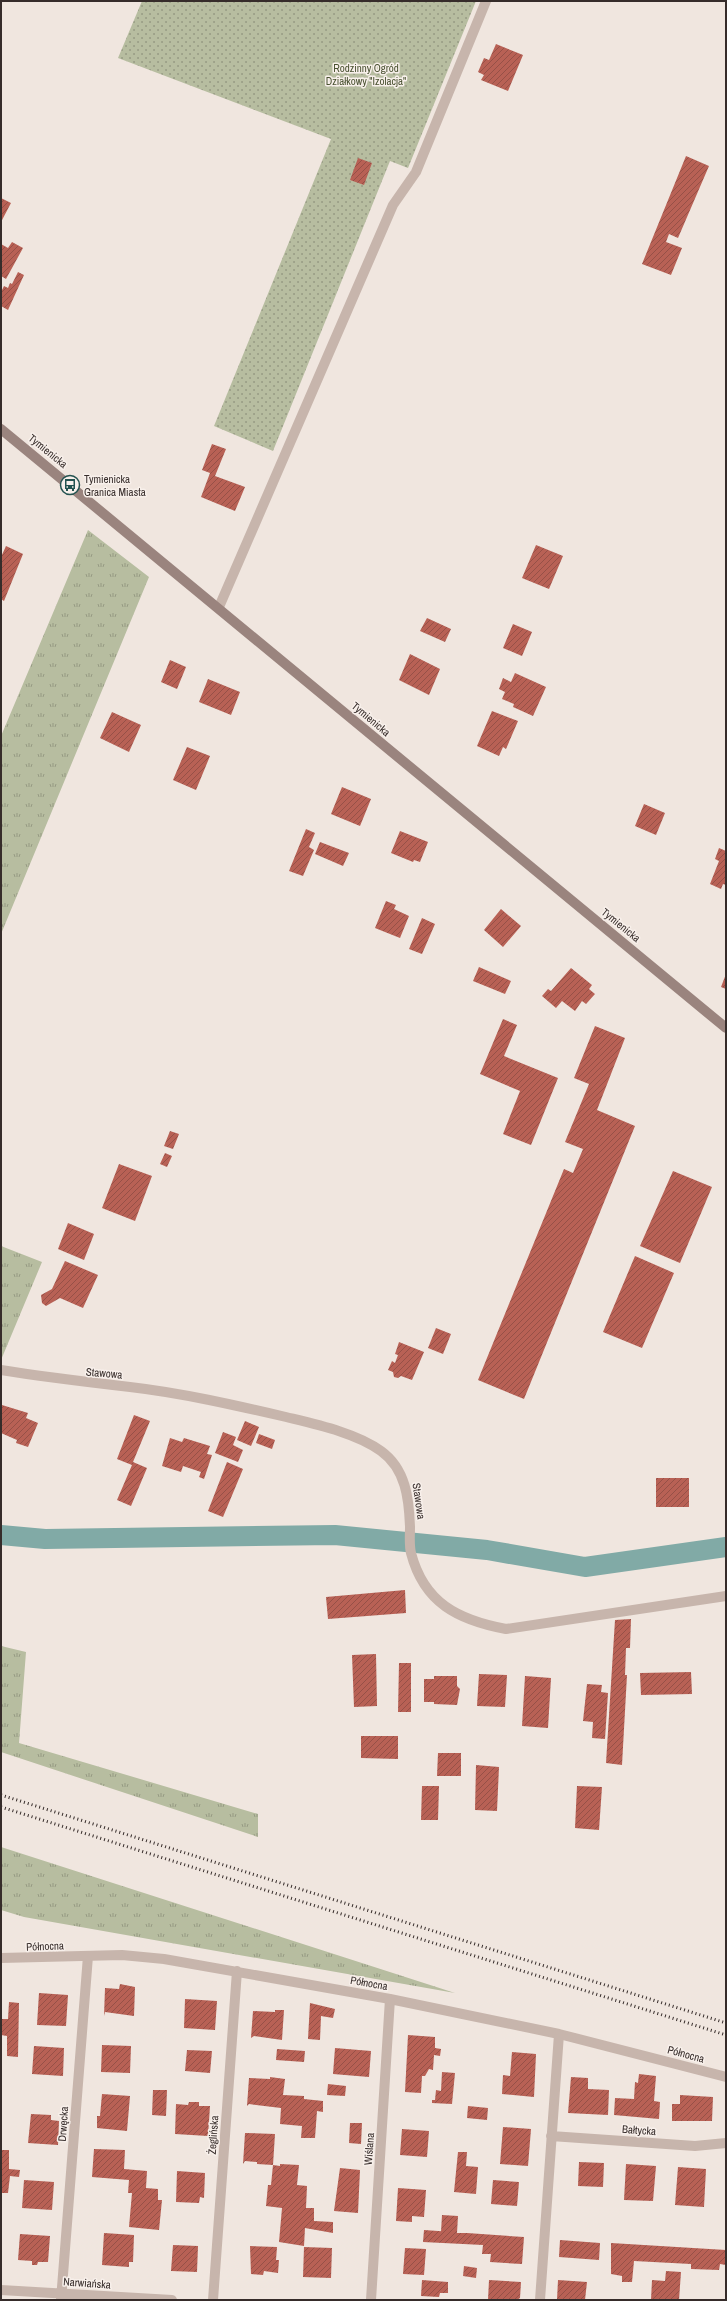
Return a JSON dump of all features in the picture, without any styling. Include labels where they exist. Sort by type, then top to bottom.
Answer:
[{"type":"street","points":[[219,607],[393,205],[416,172],[486,1]]},
{"type":"street","name":"Tymienicka","points":[[1,429],[219,607],[726,1028]]},
{"type":"street","name":"Stawowa","points":[[1,1370],[72,1382],[131,1387],[231,1404],[336,1430],[381,1450],[393,1462],[405,1481],[410,1519],[411,1552],[424,1587],[442,1604],[460,1616],[479,1624],[506,1629],[726,1596]]},
{"type":"street","name":"Północna","points":[[1,1958],[122,1955],[164,1959],[390,1999],[559,2034],[726,2077]]},
{"type":"street","name":"Drwęcka","points":[[62,2297],[88,1956]]},
{"type":"street","name":"Żeglińska","points":[[213,2300],[237,1971]]},
{"type":"street","name":"Wiślana","points":[[371,2300],[390,1999]]},
{"type":"street","points":[[540,2300],[559,2034]]},
{"type":"street","name":"Bałtycka","points":[[551,2136],[695,2146],[726,2143]]},
{"type":"street","name":"Narwiańska","points":[[1,2290],[62,2297],[172,2300]]},
{"type":"green space","name":"Rodzinny Ogród Działkowy \"Izolacja\"","points":[[142,1],[476,1],[408,168],[390,161],[273,451],[214,426],[331,139],[118,58]]},
{"type":"green space","points":[[88,530],[149,577],[1,934],[1,736]]},
{"type":"green space","points":[[1,1246],[42,1262],[1,1360]]},
{"type":"green space","points":[[1,1646],[26,1652],[19,1743],[258,1814],[258,1837],[1,1752]]},
{"type":"green space","points":[[1,1847],[455,1993],[24,1917],[1,1910]]},
{"type":"building","points":[[496,44],[523,55],[508,91],[481,80],[484,75],[478,72],[484,58],[489,60]]},
{"type":"building","points":[[686,156],[709,166],[678,238],[669,234],[666,242],[682,248],[671,275],[642,264]]},
{"type":"building","points":[[358,158],[372,163],[364,185],[350,180]]},
{"type":"building","points":[[1,198],[11,203],[1,222]]},
{"type":"building","points":[[12,242],[23,248],[6,279],[1,276],[1,244],[8,248]]},
{"type":"building","points":[[18,272],[24,275],[8,310],[1,306],[1,292],[4,286],[8,288],[10,283],[12,284]]},
{"type":"building","points":[[212,444],[226,449],[215,476],[245,487],[235,511],[201,497],[210,473],[202,470]]},
{"type":"building","points":[[536,545],[563,556],[549,589],[522,578]]},
{"type":"building","points":[[6,546],[23,554],[4,601],[1,599],[1,557]]},
{"type":"building","points":[[427,618],[451,629],[445,642],[420,631]]},
{"type":"building","points":[[513,624],[532,632],[522,656],[503,648]]},
{"type":"building","points":[[410,654],[440,669],[429,695],[399,680]]},
{"type":"building","points":[[170,660],[186,667],[177,689],[161,682]]},
{"type":"building","points":[[515,673],[546,687],[533,716],[513,707],[514,704],[502,699],[505,692],[499,689],[503,678],[511,682]]},
{"type":"building","points":[[208,679],[240,692],[231,715],[199,702]]},
{"type":"building","points":[[492,711],[518,721],[506,749],[503,747],[499,756],[477,746]]},
{"type":"building","points":[[112,712],[141,725],[129,752],[100,738]]},
{"type":"building","points":[[187,747],[210,756],[196,790],[173,780]]},
{"type":"building","points":[[342,787],[371,799],[360,826],[331,814]]},
{"type":"building","points":[[644,804],[665,813],[656,835],[635,826]]},
{"type":"building","points":[[306,829],[315,833],[309,847],[314,850],[303,876],[289,871]]},
{"type":"building","points":[[400,831],[428,842],[420,862],[414,860],[413,862],[391,853]]},
{"type":"building","points":[[320,842],[349,853],[343,866],[315,854]]},
{"type":"building","points":[[719,848],[726,851],[726,885],[723,884],[721,889],[710,884],[719,861],[715,859]]},
{"type":"building","points":[[386,901],[396,905],[394,909],[409,916],[400,938],[375,928]]},
{"type":"building","points":[[501,909],[521,926],[503,947],[484,930]]},
{"type":"building","points":[[422,918],[435,924],[422,954],[409,949]]},
{"type":"building","points":[[479,967],[511,981],[505,994],[473,981]]},
{"type":"building","points":[[571,968],[592,985],[589,989],[595,994],[586,1004],[582,1001],[575,1011],[562,1001],[556,1008],[542,996],[548,989],[551,991]]},
{"type":"building","points":[[726,974],[726,989],[721,987]]},
{"type":"building","points":[[503,1019],[517,1025],[504,1056],[558,1078],[531,1145],[503,1134],[520,1091],[480,1074]]},
{"type":"building","points":[[595,1026],[625,1038],[597,1110],[635,1126],[524,1399],[478,1380],[564,1169],[573,1173],[583,1149],[565,1142],[589,1084],[574,1078]]},
{"type":"building","points":[[170,1131],[179,1134],[173,1149],[164,1146]]},
{"type":"building","points":[[165,1153],[172,1156],[167,1167],[160,1164]]},
{"type":"building","points":[[119,1164],[152,1176],[135,1221],[102,1208]]},
{"type":"building","points":[[673,1171],[712,1187],[680,1263],[640,1246]]},
{"type":"building","points":[[68,1223],[94,1234],[84,1260],[58,1249]]},
{"type":"building","points":[[635,1256],[674,1273],[642,1348],[603,1332]]},
{"type":"building","points":[[65,1261],[98,1275],[83,1308],[60,1298],[46,1306],[42,1303],[41,1295],[52,1289]]},
{"type":"building","points":[[436,1328],[451,1334],[443,1354],[428,1348]]},
{"type":"building","points":[[399,1342],[424,1352],[412,1380],[401,1376],[398,1378],[394,1377],[393,1372],[388,1370],[392,1361],[395,1363],[398,1355],[395,1354]]},
{"type":"building","points":[[2,1405],[28,1413],[26,1418],[38,1423],[28,1447],[16,1443],[17,1440],[1,1433]]},
{"type":"building","points":[[134,1415],[150,1421],[133,1462],[147,1468],[131,1506],[117,1500],[132,1465],[117,1459]]},
{"type":"building","points":[[245,1421],[259,1427],[251,1446],[237,1440]]},
{"type":"building","points":[[223,1432],[236,1437],[233,1445],[243,1450],[238,1462],[215,1453]]},
{"type":"building","points":[[259,1434],[275,1440],[272,1449],[256,1443]]},
{"type":"building","points":[[170,1438],[182,1442],[184,1438],[210,1446],[207,1454],[212,1455],[204,1479],[199,1477],[201,1472],[183,1466],[181,1472],[162,1466]]},
{"type":"building","points":[[227,1462],[243,1469],[223,1517],[208,1511]]},
{"type":"building","points":[[656,1478],[689,1478],[689,1507],[656,1507]]},
{"type":"building","points":[[405,1590],[406,1613],[328,1619],[326,1597]]},
{"type":"building","points":[[631,1619],[630,1648],[626,1648],[625,1675],[627,1675],[622,1765],[606,1763],[615,1620]]},
{"type":"building","points":[[376,1654],[377,1706],[354,1707],[352,1655]]},
{"type":"building","points":[[399,1663],[411,1663],[411,1712],[398,1712]]},
{"type":"building","points":[[691,1672],[692,1694],[641,1695],[640,1673]]},
{"type":"building","points":[[479,1674],[507,1675],[505,1707],[477,1706]]},
{"type":"building","points":[[434,1676],[457,1676],[457,1686],[460,1689],[457,1705],[424,1702],[424,1679],[434,1679]]},
{"type":"building","points":[[525,1676],[551,1678],[548,1728],[522,1726]]},
{"type":"building","points":[[587,1684],[602,1685],[601,1692],[608,1693],[605,1739],[592,1738],[593,1722],[583,1721]]},
{"type":"building","points":[[361,1736],[398,1736],[398,1759],[361,1758]]},
{"type":"building","points":[[438,1753],[461,1753],[461,1776],[437,1776]]},
{"type":"building","points":[[476,1765],[499,1767],[497,1811],[475,1810]]},
{"type":"building","points":[[422,1786],[439,1786],[438,1820],[421,1820]]},
{"type":"building","points":[[577,1786],[602,1787],[599,1830],[575,1828]]},
{"type":"building","points":[[120,1984],[135,1987],[134,2016],[105,2012],[104,2016],[105,1988],[119,1989]]},
{"type":"building","points":[[39,1993],[68,1995],[66,2026],[37,2025]]},
{"type":"building","points":[[185,1999],[217,2001],[215,2030],[184,2028]]},
{"type":"building","points":[[9,2002],[19,2003],[18,2057],[7,2056],[7,2036],[1,2035],[1,2019],[8,2019]]},
{"type":"building","points":[[310,2003],[335,2009],[333,2018],[321,2016],[320,2040],[308,2039]]},
{"type":"building","points":[[275,2010],[284,2010],[282,2040],[254,2036],[251,2038],[253,2011],[275,2012]]},
{"type":"building","points":[[408,2035],[435,2037],[435,2048],[441,2049],[440,2056],[434,2055],[433,2070],[429,2069],[425,2076],[422,2076],[421,2093],[405,2092]]},
{"type":"building","points":[[102,2045],[131,2046],[130,2073],[101,2072]]},
{"type":"building","points":[[34,2046],[64,2048],[63,2076],[32,2074]]},
{"type":"building","points":[[335,2048],[371,2051],[369,2077],[333,2074]]},
{"type":"building","points":[[277,2049],[305,2051],[304,2062],[276,2060]]},
{"type":"building","points":[[187,2050],[212,2051],[210,2073],[185,2071]]},
{"type":"building","points":[[512,2052],[536,2054],[534,2097],[502,2094],[503,2075],[510,2076]]},
{"type":"building","points":[[442,2072],[455,2073],[452,2104],[432,2103],[432,2100],[435,2100],[436,2090],[441,2091]]},
{"type":"building","points":[[639,2074],[656,2076],[654,2101],[660,2102],[659,2119],[614,2115],[615,2098],[634,2099],[635,2082],[638,2083]]},
{"type":"building","points":[[270,2077],[285,2079],[283,2095],[304,2096],[304,2099],[323,2101],[323,2112],[317,2111],[315,2138],[301,2138],[302,2126],[280,2124],[281,2108],[249,2104],[247,2106],[249,2078],[270,2079]]},
{"type":"building","points":[[571,2077],[588,2078],[588,2089],[609,2090],[608,2115],[568,2113]]},
{"type":"building","points":[[328,2084],[346,2086],[345,2096],[327,2095]]},
{"type":"building","points":[[153,2090],[167,2090],[166,2116],[152,2115]]},
{"type":"building","points":[[102,2094],[130,2096],[127,2131],[97,2128],[97,2116],[100,2116]]},
{"type":"building","points":[[680,2095],[713,2097],[712,2121],[672,2121],[672,2104],[680,2104]]},
{"type":"building","points":[[189,2102],[199,2102],[199,2106],[210,2106],[208,2136],[175,2134],[176,2104],[188,2105]]},
{"type":"building","points":[[468,2106],[488,2108],[487,2120],[467,2118]]},
{"type":"building","points":[[31,2114],[51,2115],[51,2120],[59,2121],[58,2145],[28,2143]]},
{"type":"building","points":[[350,2123],[362,2123],[361,2144],[349,2143]]},
{"type":"building","points":[[503,2127],[531,2129],[528,2166],[500,2164]]},
{"type":"building","points":[[402,2129],[429,2131],[427,2157],[400,2155]]},
{"type":"building","points":[[245,2133],[275,2134],[273,2165],[257,2164],[257,2162],[245,2161],[243,2164]]},
{"type":"building","points":[[94,2149],[125,2150],[124,2169],[147,2171],[146,2188],[158,2189],[158,2200],[162,2200],[159,2230],[129,2227],[132,2193],[128,2193],[129,2180],[92,2177]]},
{"type":"building","points":[[1,2150],[9,2150],[9,2169],[20,2170],[19,2177],[10,2176],[8,2193],[1,2193]]},
{"type":"building","points":[[458,2152],[467,2152],[466,2166],[478,2167],[476,2194],[454,2192]]},
{"type":"building","points":[[579,2162],[604,2163],[603,2187],[578,2186]]},
{"type":"building","points":[[626,2164],[656,2166],[653,2201],[624,2200]]},
{"type":"building","points":[[273,2165],[299,2165],[297,2185],[307,2186],[306,2208],[314,2208],[314,2221],[333,2222],[333,2233],[305,2228],[304,2246],[279,2242],[282,2208],[266,2206],[268,2185],[271,2185]]},
{"type":"building","points":[[678,2167],[706,2169],[704,2207],[675,2205]]},
{"type":"building","points":[[340,2168],[360,2170],[358,2213],[334,2211]]},
{"type":"building","points":[[177,2171],[205,2173],[204,2198],[200,2197],[199,2203],[176,2202]]},
{"type":"building","points":[[24,2180],[54,2182],[52,2210],[22,2208]]},
{"type":"building","points":[[493,2180],[519,2182],[517,2206],[491,2204]]},
{"type":"building","points":[[398,2188],[426,2190],[424,2217],[412,2216],[412,2222],[396,2221]]},
{"type":"building","points":[[442,2215],[458,2216],[457,2233],[441,2232]]},
{"type":"building","points":[[424,2230],[524,2237],[522,2264],[490,2262],[491,2254],[482,2254],[483,2245],[423,2242]]},
{"type":"building","points":[[104,2233],[134,2235],[133,2262],[129,2262],[129,2267],[102,2265]]},
{"type":"building","points":[[20,2234],[50,2236],[48,2262],[38,2262],[37,2265],[32,2265],[32,2261],[18,2260]]},
{"type":"building","points":[[560,2240],[600,2243],[599,2260],[559,2257]]},
{"type":"building","points":[[611,2243],[726,2250],[726,2265],[720,2264],[719,2270],[691,2269],[691,2264],[634,2261],[632,2282],[622,2282],[622,2276],[611,2274]]},
{"type":"building","points":[[173,2245],[198,2246],[197,2272],[171,2271]]},
{"type":"building","points":[[250,2246],[277,2247],[276,2260],[279,2260],[278,2273],[264,2271],[263,2275],[251,2274]]},
{"type":"building","points":[[304,2247],[332,2248],[331,2278],[303,2277]]},
{"type":"building","points":[[405,2248],[426,2249],[424,2275],[403,2274]]},
{"type":"building","points":[[464,2266],[477,2268],[476,2278],[463,2276]]},
{"type":"building","points":[[666,2271],[681,2272],[679,2300],[651,2300],[652,2280],[665,2281]]},
{"type":"building","points":[[422,2280],[448,2282],[448,2293],[440,2293],[439,2297],[421,2296]]},
{"type":"building","points":[[489,2280],[521,2282],[520,2298],[517,2300],[488,2300]]},
{"type":"building","points":[[558,2280],[587,2282],[585,2300],[557,2300]]},
{"type":"waterway","points":[[1,1535],[45,1539],[335,1535],[487,1550],[585,1567],[726,1547]]},
{"type":"railway","points":[[1,1795],[726,2023]]},
{"type":"railway","points":[[1,1807],[726,2035]]},
{"type":"place","name":"Tymienicka Granica Miasta","points":[[70,485]]}]
